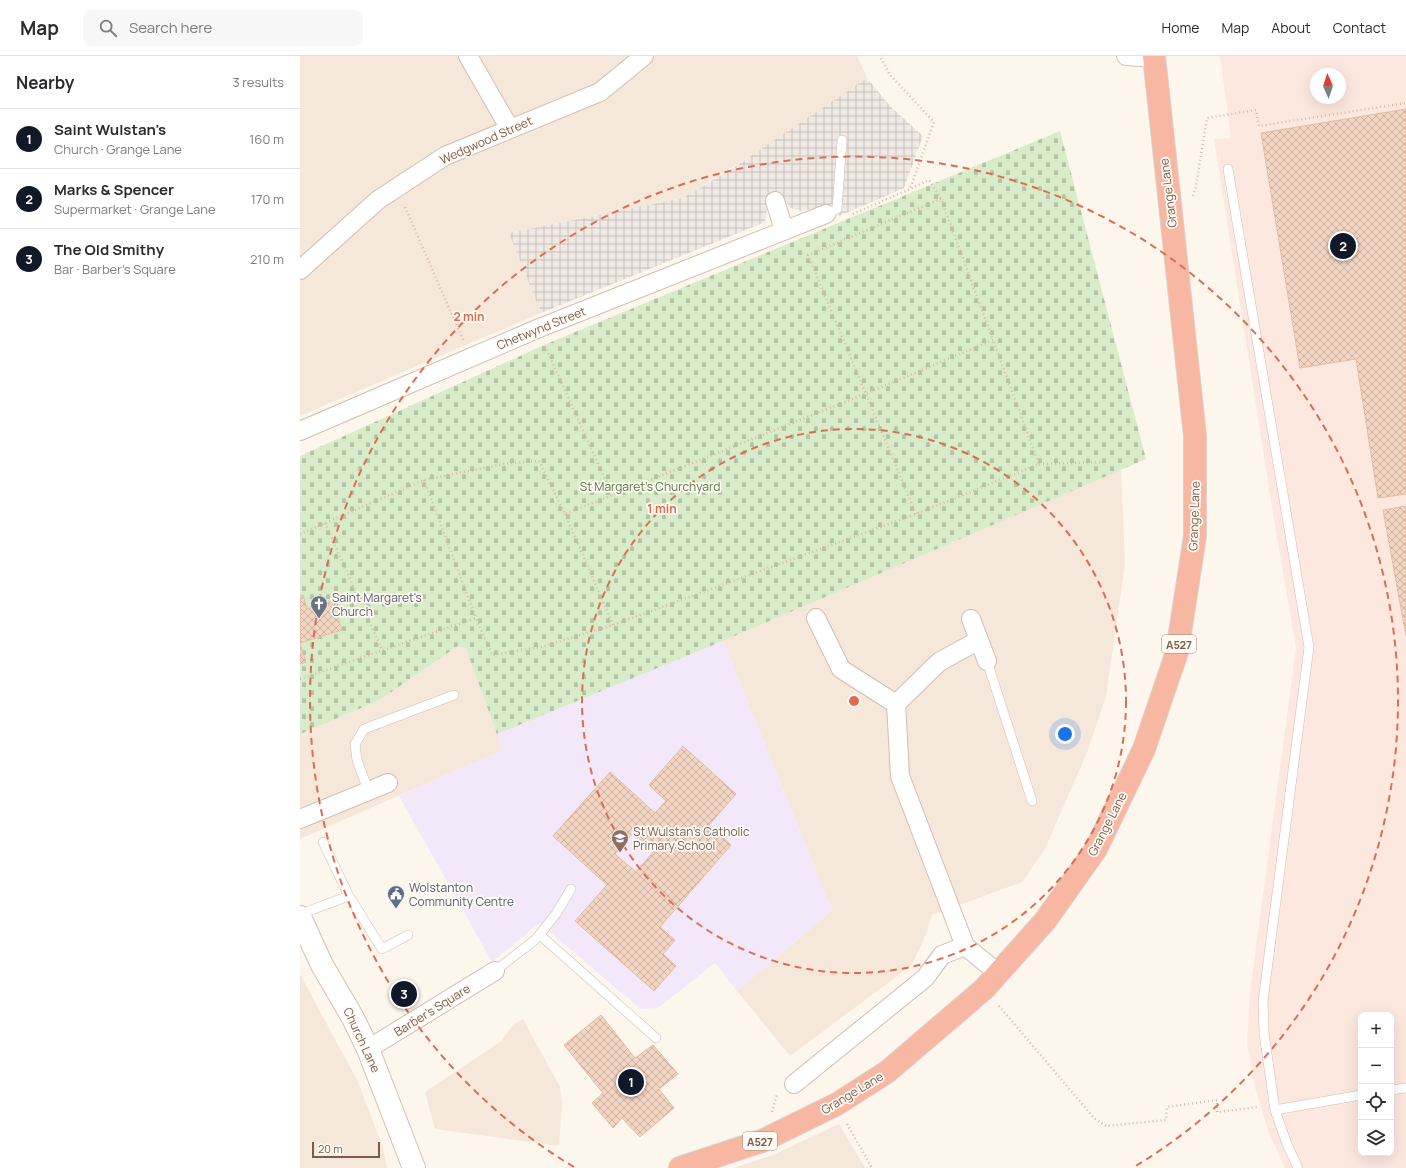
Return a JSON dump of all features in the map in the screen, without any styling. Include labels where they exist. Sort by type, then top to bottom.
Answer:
[{"type":"highway","name":"Grange Lane","points":[[680,1168],[762,1141],[837,1104],[887,1072],[991,981],[1046,920],[1096,849],[1144,749],[1177,652],[1195,536],[1195,436],[1154,57]]},
{"type":"main road","name":"Church Lane","points":[[300,917],[322,965],[353,1018],[368,1049],[414,1168]]},
{"type":"street","points":[[468,56],[510,129]]},
{"type":"street","name":"Wedgwood Street","points":[[300,270],[378,200],[444,156],[600,92],[644,56]]},
{"type":"street","points":[[1126,56],[1154,57]]},
{"type":"street","points":[[775,201],[784,230]]},
{"type":"street","name":"Chetwynd Street","points":[[300,430],[537,328],[826,214]]},
{"type":"street","points":[[816,618],[841,670],[896,704]]},
{"type":"street","points":[[972,619],[987,661]]},
{"type":"street","points":[[979,640],[939,662],[896,704],[900,776],[965,946],[991,981]]},
{"type":"street","points":[[300,819],[388,783]]},
{"type":"street","points":[[794,1084],[925,978],[942,955],[965,946]]},
{"type":"street","name":"Barber's Square","points":[[368,1049],[495,971]]},
{"type":"lane","points":[[826,214],[837,209],[842,140]]},
{"type":"lane","points":[[1228,169],[1309,647],[1264,1001],[1264,1032],[1275,1110],[1287,1144],[1298,1168]]},
{"type":"lane","points":[[987,661],[1032,801]]},
{"type":"lane","points":[[368,790],[357,760],[355,744],[364,729],[454,695]]},
{"type":"lane","points":[[323,842],[349,896],[382,949],[408,935]]},
{"type":"lane","points":[[495,971],[535,940],[556,914],[571,889]]},
{"type":"lane","points":[[300,914],[349,896]]},
{"type":"lane","points":[[540,934],[656,1038]]},
{"type":"lane","points":[[1394,1090],[1406,1088]]},
{"type":"lane","points":[[1275,1110],[1358,1096]]},
{"type":"path","points":[[880,56],[890,75],[934,122],[910,189]]},
{"type":"path","points":[[1172,224],[1187,210],[1196,187],[1207,118],[1256,110],[1259,126],[1406,103]]},
{"type":"path","points":[[826,214],[837,220],[930,180],[941,199],[1039,464]]},
{"type":"path","points":[[396,188],[471,357]]},
{"type":"path","points":[[916,514],[808,255],[941,199]]},
{"type":"path","points":[[537,328],[612,495]]},
{"type":"path","points":[[565,514],[865,394],[993,340]]},
{"type":"path","points":[[300,534],[424,480],[509,463],[539,461],[565,514],[613,625]]},
{"type":"path","points":[[424,480],[476,618],[492,655],[541,646],[613,625],[916,514],[1039,464],[1103,462]]},
{"type":"path","points":[[325,523],[382,650]]},
{"type":"path","points":[[300,679],[382,650],[425,637],[476,618]]},
{"type":"path","points":[[991,981],[1094,1118],[1106,1126],[1166,1120],[1166,1107],[1217,1100],[1217,1112],[1259,1107],[1275,1110]]},
{"type":"path","points":[[837,1104],[872,1168]]},
{"type":"shaded area","points":[[300,56],[857,56],[867,78],[759,151],[683,198],[509,233],[541,313],[300,416]]},
{"type":"shaded area","points":[[1220,56],[1406,56],[1406,1168],[1285,1168],[1269,1133],[1255,1088],[1247,1044],[1250,991],[1296,648],[1274,520],[1214,139],[1231,138]]},
{"type":"shaded area","points":[[867,78],[891,107],[923,136],[904,188],[839,216],[834,204],[801,211],[791,208],[782,198],[768,204],[765,222],[541,313],[509,233],[683,198],[730,170]]},
{"type":"shaded area","points":[[1121,469],[1125,564],[1106,697],[1088,750],[1045,849],[1022,882],[932,915],[926,934],[912,965],[790,1056],[737,991],[832,910],[723,641]]},
{"type":"shaded area","name":"St Wulstan's Catholic Primary School","points":[[723,641],[832,910],[737,991],[715,963],[658,1008],[641,1009],[539,923],[492,962],[399,796],[502,750],[497,734]]},
{"type":"shaded area","points":[[458,646],[466,647],[503,750],[300,839],[300,734],[378,701]]},
{"type":"shaded area","points":[[300,974],[357,1080],[383,1147],[387,1168],[300,1168]]},
{"type":"shaded area","points":[[523,1019],[560,1087],[562,1103],[559,1146],[435,1129],[425,1092],[500,1042],[514,1024]]},
{"type":"shaded area","points":[[839,1124],[865,1168],[733,1168],[773,1155]]},
{"type":"green space","name":"St Margaret’s Churchyard","points":[[1060,131],[1146,459],[723,641],[497,734],[466,648],[458,646],[378,701],[300,734],[300,456],[544,345]]},
{"type":"building","points":[[1406,109],[1406,494],[1378,498],[1356,359],[1300,368],[1261,133]]},
{"type":"building","points":[[1406,506],[1406,636],[1383,510]]},
{"type":"building","name":"Saint Margaret's Church","points":[[303,595],[307,609],[332,601],[342,630],[300,643],[300,596]]},
{"type":"building","points":[[300,644],[306,662],[300,664]]},
{"type":"building","points":[[683,746],[736,794],[709,825],[731,845],[660,927],[675,940],[663,954],[676,966],[654,991],[575,921],[607,885],[553,836],[610,772],[655,813],[666,801],[649,785]],"holes":[[[633,833],[654,851],[636,872],[615,854]]]},
{"type":"building","points":[[601,1015],[635,1058],[653,1045],[678,1074],[659,1089],[674,1108],[640,1137],[622,1118],[613,1128],[592,1103],[603,1093],[564,1045]]},
{"type":"place","name":"Marks & Spencer","points":[[1343,246]]},
{"type":"place","name":"Saint Margaret's Church","points":[[319,619]]},
{"type":"place","name":"St Wulstan's Catholic Primary School","points":[[620,853]]},
{"type":"place","name":"Wolstanton Community Centre","points":[[396,909]]},
{"type":"place","name":"The Old Smithy","points":[[404,994]]},
{"type":"place","name":"Saint Wulstan's","points":[[631,1082]]}]
